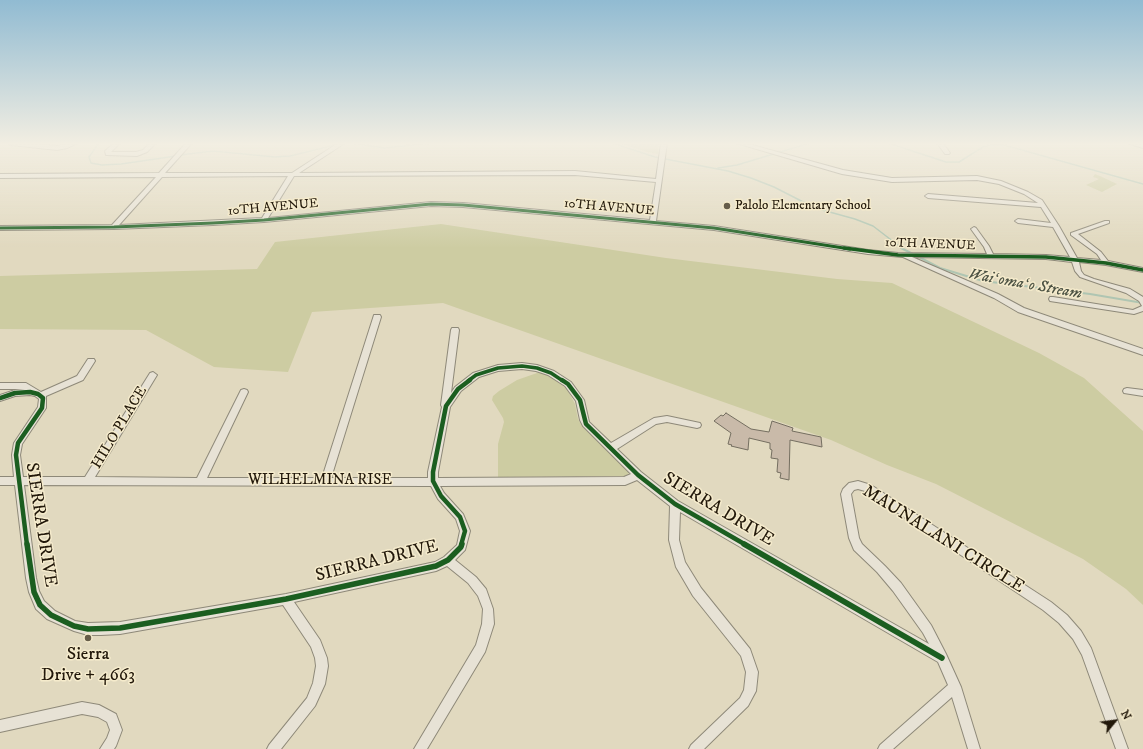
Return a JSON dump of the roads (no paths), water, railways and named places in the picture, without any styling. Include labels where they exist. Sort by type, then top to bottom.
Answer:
[{"type":"street","points":[[114,227],[158,178]]},
{"type":"street","points":[[264,220],[290,178]]},
{"type":"street","points":[[626,178],[658,181]]},
{"type":"street","points":[[653,222],[658,178]]},
{"type":"street","points":[[879,178],[892,180],[977,178],[1001,183],[1026,192],[1040,201],[1043,205],[1075,260],[1078,271],[1082,276],[1128,291],[1142,300],[1143,304]]},
{"type":"street","points":[[928,196],[1043,205]]},
{"type":"street","name":"10TH AVENUE","points":[[0,228],[114,227],[264,220],[431,204],[463,205],[714,228],[868,252],[921,256],[1046,257],[1106,263],[1143,270]]},
{"type":"street","points":[[1018,221],[1056,226]]},
{"type":"street","points":[[1106,263],[1099,253],[1073,234],[1107,222]]},
{"type":"street","points":[[974,229],[976,234],[987,247],[992,257]]},
{"type":"street","points":[[901,255],[996,296],[1021,310],[1143,352]]},
{"type":"street","points":[[921,256],[921,264]]},
{"type":"street","points":[[1053,299],[1134,312],[1143,308]]},
{"type":"street","points":[[325,482],[377,317]]},
{"type":"street","points":[[442,419],[455,330]]},
{"type":"street","points":[[0,398],[23,392],[39,394],[71,383],[80,378],[91,361]]},
{"type":"street","name":"SIERRA DRIVE","points":[[39,394],[44,401],[42,408],[18,443],[16,455],[18,482],[34,592],[40,605],[51,615],[66,623],[88,629],[120,628],[286,599],[436,566],[448,560],[461,547],[465,536],[464,526],[460,517],[437,491],[433,481],[433,472],[442,419],[449,400],[469,379],[483,372],[498,368],[530,366],[551,373],[568,384],[580,400],[585,422],[638,475],[675,504],[942,658]]},
{"type":"street","name":"HILO PLACE","points":[[87,482],[153,375]]},
{"type":"street","points":[[0,386],[26,386],[39,394]]},
{"type":"street","points":[[1127,391],[1143,394]]},
{"type":"street","points":[[200,482],[244,392]]},
{"type":"street","points":[[611,448],[654,421],[667,419],[697,425]]},
{"type":"street","name":"WILHELMINA RISE","points":[[0,481],[625,481],[638,475]]},
{"type":"street","name":"MAUNALANI CIRCLE","points":[[974,749],[954,687],[942,658],[927,629],[912,607],[881,569],[858,547],[854,538],[846,494],[850,486],[858,485],[868,488],[1047,606],[1063,619],[1077,635],[1087,652],[1122,749]]},
{"type":"street","points":[[675,504],[674,540],[680,564],[697,592],[742,647],[749,659],[752,672],[750,691],[744,702],[695,749]]},
{"type":"street","points":[[420,749],[481,648],[488,624],[488,609],[480,590],[472,580],[448,560]]},
{"type":"street","points":[[273,749],[311,702],[319,684],[322,666],[316,644],[286,599]]},
{"type":"street","points":[[884,749],[954,687]]},
{"type":"street","points":[[0,726],[82,708],[99,711],[112,718],[116,730],[112,742],[106,749]]},
{"type":"waterway","name":"Waiʻomaʻo Stream","points":[[751,178],[774,187],[815,208],[855,219],[873,226],[903,249]]},
{"type":"waterway","points":[[1121,178],[1143,184]]},
{"type":"waterway","name":"Waiʻomaʻo Stream","points":[[903,249],[913,254]]},
{"type":"waterway","name":"Waiʻomaʻo Stream","points":[[917,256],[940,268],[983,281],[1090,294],[1143,303]]},
{"type":"place","name":"Palolo Elementary School","points":[[727,206]]},
{"type":"place","name":"Sierra Drive + 4663","points":[[88,638]]}]
